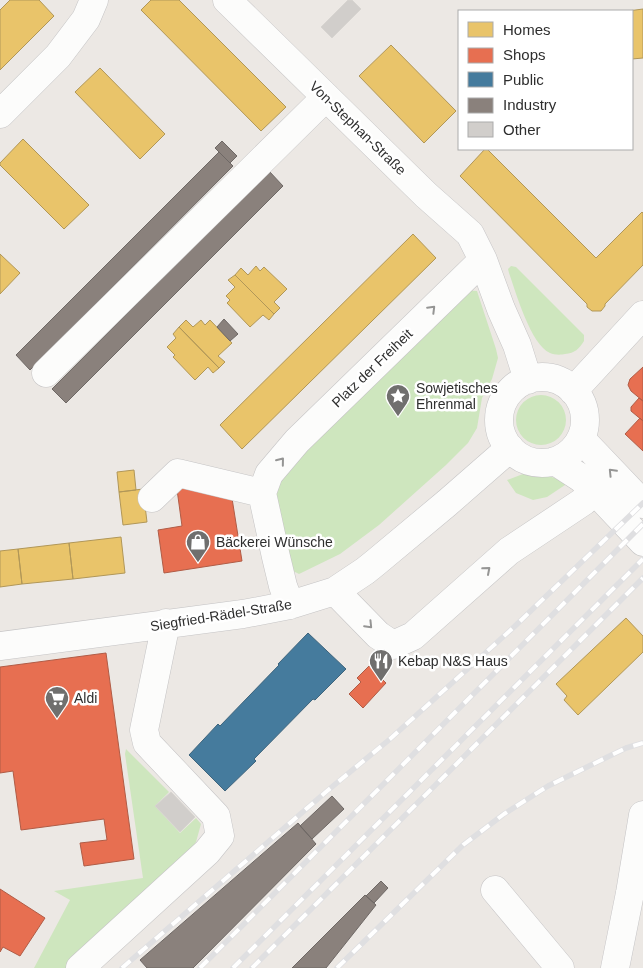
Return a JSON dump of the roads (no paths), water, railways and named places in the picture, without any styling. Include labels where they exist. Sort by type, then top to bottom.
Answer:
[{"type":"street","points":[[0,114],[58,56],[86,19],[94,0]]},
{"type":"street","name":"Von-Stephan-Straße","points":[[227,0],[426,195],[470,234],[483,260]]},
{"type":"street","points":[[46,373],[326,96]]},
{"type":"street","points":[[483,260],[528,380]]},
{"type":"street","name":"Platz der Freiheit","points":[[262,493],[269,474],[297,441],[483,260]]},
{"type":"street","points":[[573,391],[643,314]]},
{"type":"street","points":[[544,377],[552,378],[567,385],[573,391],[578,397],[585,422],[581,439],[570,452],[563,458],[555,461],[547,463],[531,462],[516,454],[510,448],[500,430],[501,409],[504,400],[518,384],[544,377]]},
{"type":"street","points":[[581,439],[643,504]]},
{"type":"street","name":"Siegfried-Rädel-Straße","points":[[0,646],[243,614],[290,605],[335,591],[376,563],[510,448]]},
{"type":"street","points":[[555,461],[595,490],[643,542]]},
{"type":"street","points":[[152,498],[178,473],[262,493],[283,586],[290,605]]},
{"type":"street","points":[[335,591],[378,635],[393,645],[413,636],[509,551],[584,501],[595,490]]},
{"type":"street","points":[[80,968],[207,852],[220,836],[216,816],[147,743],[144,730],[166,623]]},
{"type":"street","points":[[615,968],[636,895],[643,815]]},
{"type":"street","points":[[495,890],[560,968]]},
{"type":"railway","points":[[122,968],[390,739],[514,627],[643,503]]},
{"type":"railway","points":[[200,968],[643,524]]},
{"type":"railway","points":[[233,968],[643,559]]},
{"type":"railway","points":[[252,968],[643,578]]},
{"type":"railway","points":[[337,968],[463,845],[504,814],[548,786],[626,748],[643,743]]},
{"type":"place","name":"Sowjetisches Ehrenmal","points":[[398,417]]},
{"type":"place","name":"Bäckerei Wünsche","points":[[198,563]]},
{"type":"place","name":"Kebap N&S Haus","points":[[381,682]]},
{"type":"place","name":"Aldi","points":[[57,719]]}]
